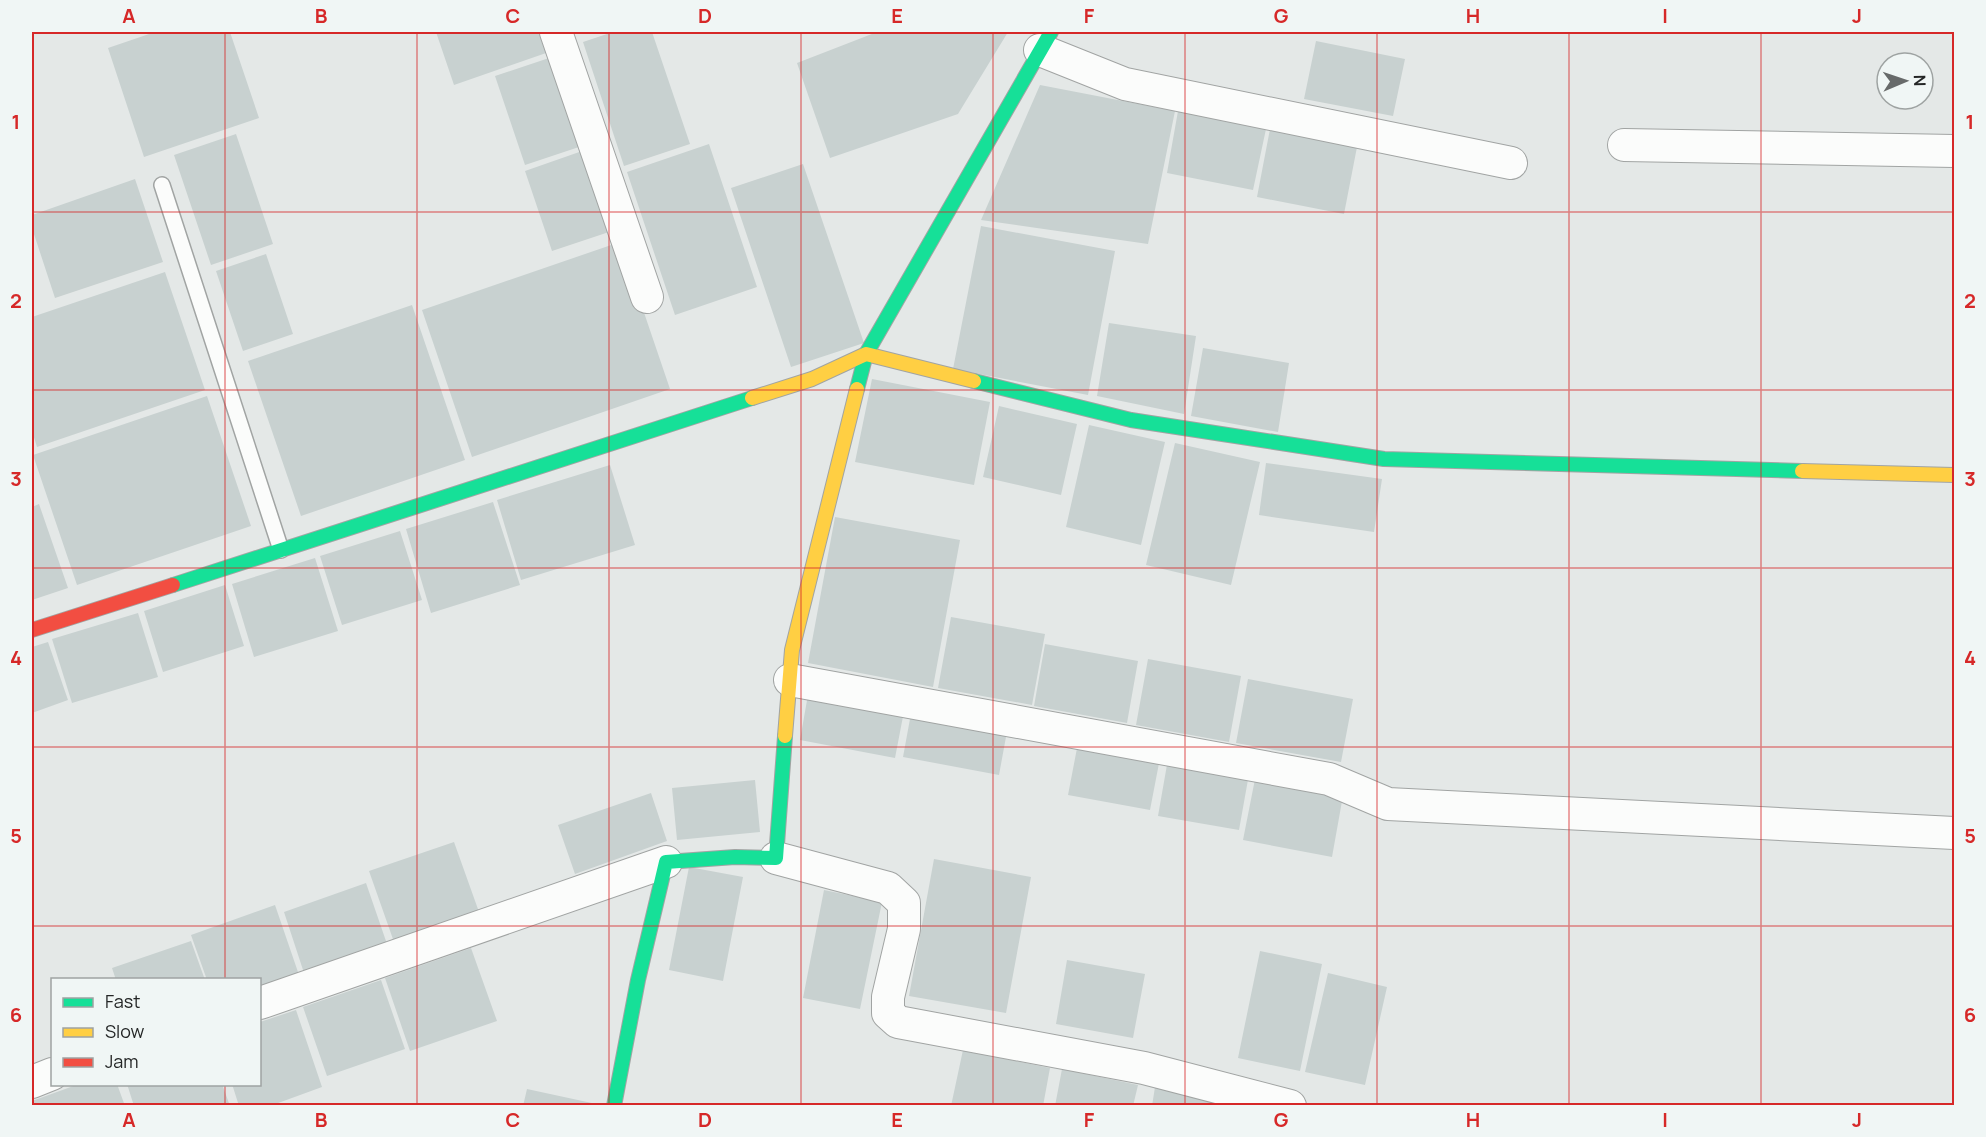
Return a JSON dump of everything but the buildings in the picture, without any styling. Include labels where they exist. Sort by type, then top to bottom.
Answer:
[{"type":"street","points":[[556,32],[647,297]]},
{"type":"street","points":[[776,858],[792,650],[866,354],[1046,41],[1125,84],[1511,163]]},
{"type":"street","points":[[1624,145],[1954,151]]},
{"type":"street","points":[[32,630],[812,379],[866,354],[1131,420],[1384,459],[1954,475]]},
{"type":"street","points":[[790,680],[1329,779],[1388,804],[1954,833]]},
{"type":"street","points":[[261,1003],[666,862],[735,857],[776,858],[888,888],[903,903],[904,929],[888,997],[888,1013],[898,1022],[1144,1068],[1290,1106]]},
{"type":"street","points":[[614,1106],[638,980],[666,862]]},
{"type":"street","points":[[32,1082],[51,1074]]},
{"type":"lane","points":[[162,185],[281,550]]},
{"type":"traffic: fast","points":[[857,389],[866,354],[1051,32]]},
{"type":"traffic: fast","points":[[974,381],[1131,420],[1384,459],[1802,471]]},
{"type":"traffic: fast","points":[[173,585],[752,398]]},
{"type":"traffic: fast","points":[[614,1106],[638,980],[666,862],[735,857],[776,858],[785,736]]},
{"type":"traffic: slow","points":[[752,398],[812,379],[866,354],[974,381]]},
{"type":"traffic: slow","points":[[785,736],[792,650],[857,389]]},
{"type":"traffic: slow","points":[[1802,471],[1954,475]]},
{"type":"traffic: jam","points":[[32,630],[173,585]]}]
